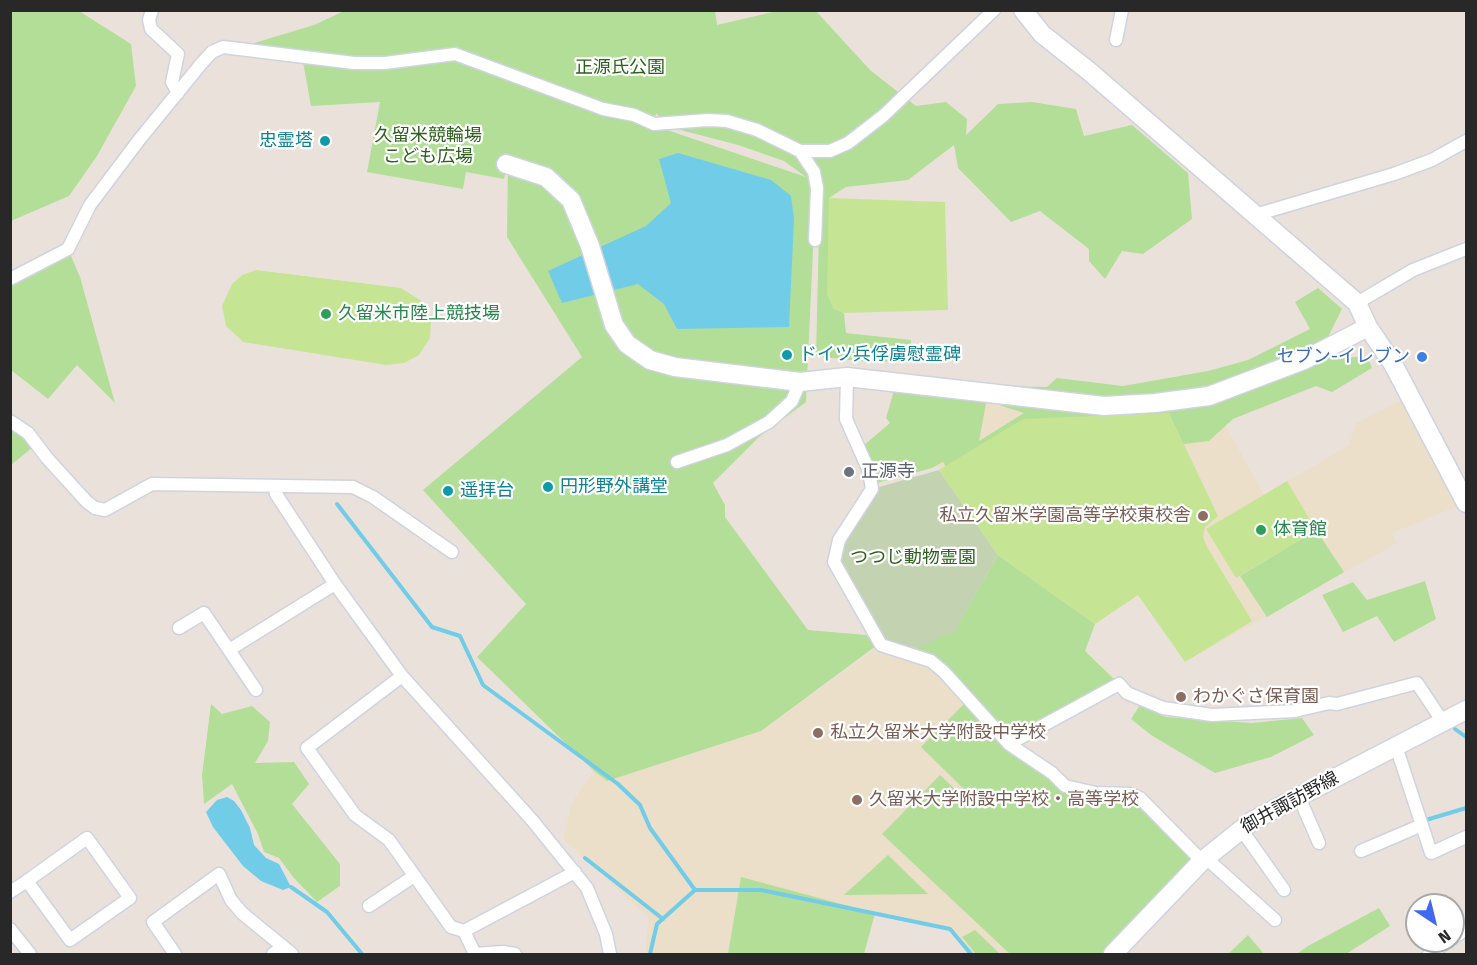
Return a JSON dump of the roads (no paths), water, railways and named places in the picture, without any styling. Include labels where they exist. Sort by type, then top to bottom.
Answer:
[{"type":"street","points":[[152,10],[148,20],[151,29],[178,54],[172,82],[178,93]]},
{"type":"street","points":[[800,152],[830,151],[848,143],[883,117],[994,10]]},
{"type":"street","points":[[1023,10],[1042,34],[1357,303],[1368,327],[1393,364],[1466,498]]},
{"type":"street","points":[[1116,40],[1122,10]]},
{"type":"street","points":[[10,279],[68,249],[90,205],[201,64],[212,52],[223,47],[354,63],[385,63],[455,54],[603,109],[634,115],[654,124],[726,121],[757,130],[800,152],[814,172],[817,188],[815,240]]},
{"type":"street","points":[[1255,215],[1394,174],[1432,160],[1467,141]]},
{"type":"street","points":[[506,165],[546,177],[559,187],[579,216],[614,325],[627,344],[650,360],[675,367],[800,382],[847,377],[1104,406],[1155,403],[1209,396],[1304,360],[1368,327]]},
{"type":"street","points":[[1357,303],[1413,270],[1467,249]]},
{"type":"street","points":[[847,377],[846,419],[869,471],[872,489],[839,540],[834,562],[881,645],[931,661],[944,672],[1009,744],[1052,773],[1065,786],[1096,793],[1130,794],[1140,798],[1204,860],[1275,920]]},
{"type":"street","points":[[677,462],[726,445],[769,422],[792,401],[800,382]]},
{"type":"street","points":[[10,421],[28,433],[55,467],[95,508],[105,510],[152,484],[353,487],[373,497],[452,552]]},
{"type":"street","points":[[275,487],[276,494],[335,584],[402,676],[575,872],[597,908],[610,954]]},
{"type":"street","points":[[229,650],[335,584]]},
{"type":"street","points":[[179,628],[204,613],[256,690]]},
{"type":"street","points":[[402,676],[307,748],[355,814],[389,840],[451,927],[464,932],[475,954],[503,952],[515,954]]},
{"type":"street","points":[[1009,744],[1119,684],[1126,693],[1163,708],[1212,715],[1295,711],[1329,703],[1337,704],[1417,683],[1443,722]]},
{"type":"street","name":"御井諏訪野線","points":[[1113,954],[1204,860],[1241,829],[1467,710]]},
{"type":"street","points":[[1396,746],[1431,853],[1467,837]]},
{"type":"street","points":[[1299,797],[1320,843]]},
{"type":"street","points":[[1361,851],[1422,825]]},
{"type":"street","points":[[1241,829],[1284,890]]},
{"type":"street","points":[[10,892],[87,838],[130,898],[70,940],[27,881]]},
{"type":"street","points":[[464,932],[575,872]]},
{"type":"street","points":[[175,954],[153,922],[219,874],[231,900],[282,952]]},
{"type":"street","points":[[369,906],[414,876]]},
{"type":"street","points":[[10,929],[30,954]]},
{"type":"water","points":[[678,153],[771,180],[791,196],[794,219],[789,327],[677,329],[664,304],[638,284],[562,303],[548,271],[646,226],[671,203],[659,159]]},
{"type":"water","points":[[227,797],[234,801],[241,810],[250,828],[254,845],[266,858],[279,864],[291,887],[283,890],[261,881],[243,866],[213,827],[206,812],[217,800]]},
{"type":"waterway","points":[[337,504],[432,627],[460,636],[483,685],[618,784],[640,805],[650,828],[695,890],[761,890],[950,929],[971,954]]},
{"type":"waterway","points":[[1455,729],[1466,737]]},
{"type":"waterway","points":[[1426,820],[1466,808]]},
{"type":"waterway","points":[[585,858],[663,919]]},
{"type":"waterway","points":[[291,887],[327,912],[362,954]]},
{"type":"waterway","points":[[650,954],[657,924],[695,890]]},
{"type":"place","name":"忠霊塔","points":[[325,141]]},
{"type":"place","name":"久留米市陸上競技場","points":[[326,314]]},
{"type":"place","name":"ドイツ兵俘虜慰霊碑","points":[[787,355]]},
{"type":"place","name":"セブン-イレブン","points":[[1422,357]]},
{"type":"place","name":"正源寺","points":[[849,472]]},
{"type":"place","name":"円形野外講堂","points":[[548,487]]},
{"type":"place","name":"遥拝台","points":[[448,491]]},
{"type":"place","name":"私立久留米学園高等学校東校舎","points":[[1203,516]]},
{"type":"place","name":"体育館","points":[[1261,530]]},
{"type":"place","name":"わかぐさ保育園","points":[[1181,697]]},
{"type":"place","name":"私立久留米大学附設中学校","points":[[818,733]]},
{"type":"place","name":"久留米大学附設中学校・高等学校","points":[[857,800]]},
{"type":"park label","name":"正源氏公園","points":[[620,68]]},
{"type":"park label","name":"久留米競輪場 こども広場","points":[[428,146]]},
{"type":"park label","name":"つつじ動物霊園","points":[[913,558]]}]
